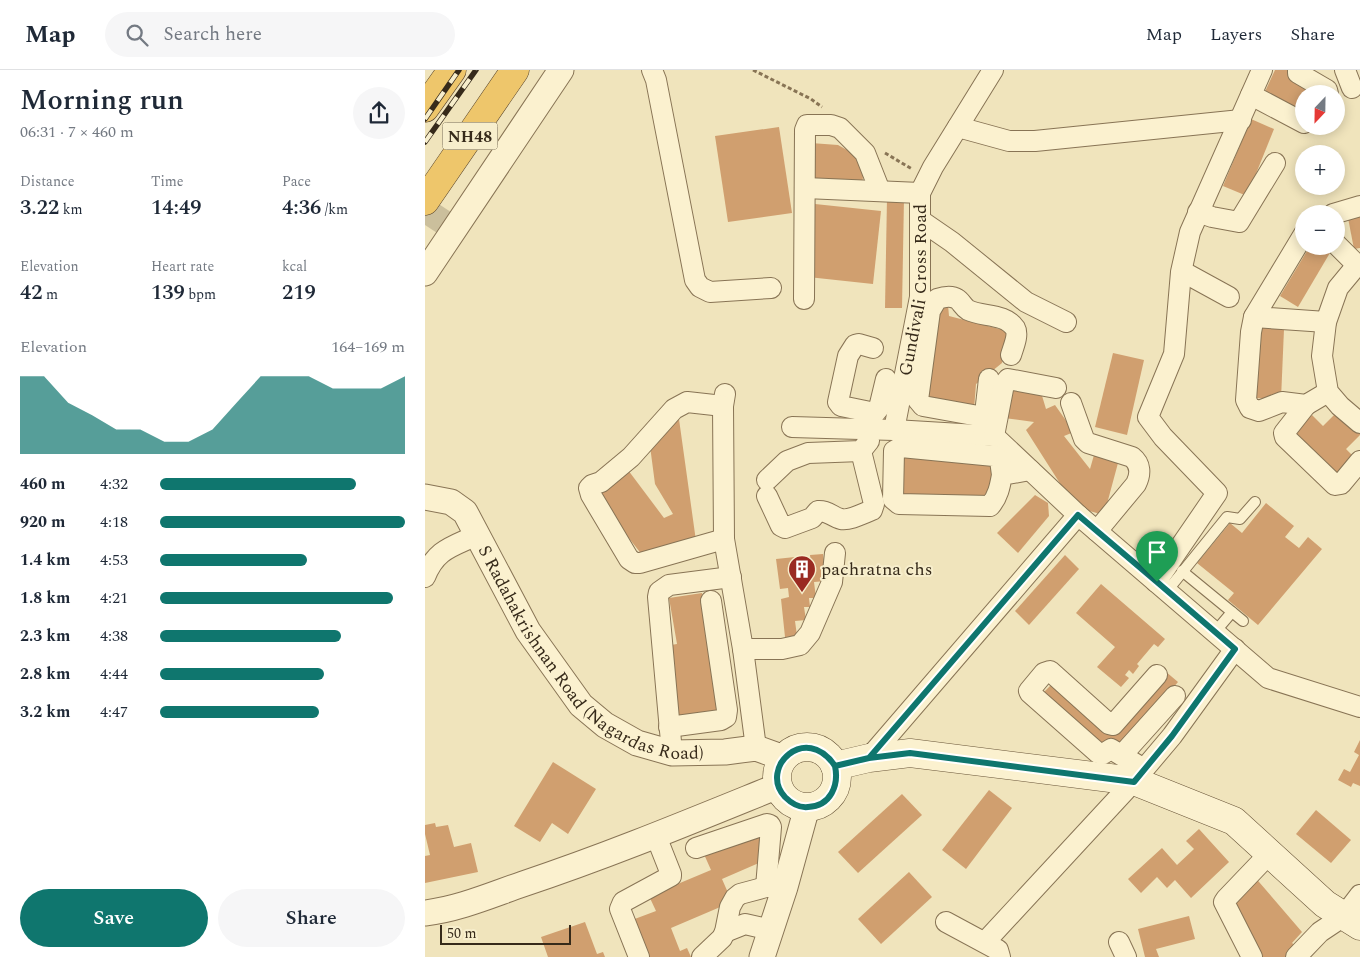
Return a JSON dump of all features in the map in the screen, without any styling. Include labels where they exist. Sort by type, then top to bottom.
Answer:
[{"type":"highway","name":"NH48","points":[[425,108],[452,70]]},
{"type":"highway","name":"NH48","points":[[425,201],[515,70]]},
{"type":"main road","points":[[802,748],[812,748],[825,754],[835,766],[837,776],[836,786],[832,794],[817,806],[807,808],[797,806],[789,801],[782,794],[778,786],[778,771],[784,758],[792,751],[802,748]]},
{"type":"main road","points":[[835,766],[869,758],[910,753],[1139,775],[1234,821],[1325,904],[1355,912]]},
{"type":"street","points":[[425,273],[561,70]]},
{"type":"street","points":[[652,70],[656,80],[695,280],[700,287],[710,292],[771,288]]},
{"type":"street","name":"Gundivali Cross Road","points":[[886,430],[893,384],[920,297],[920,193],[933,167],[993,70]]},
{"type":"street","points":[[1162,586],[1217,493],[1163,437],[1148,417],[1174,354],[1190,232],[1205,214],[1262,70]]},
{"type":"street","points":[[1298,70],[1298,73],[1318,85]]},
{"type":"street","points":[[1251,95],[1295,118]]},
{"type":"street","points":[[958,127],[1009,141],[1035,141],[1241,120]]},
{"type":"street","points":[[804,300],[806,127],[809,124],[831,125],[840,128],[865,153],[880,191]]},
{"type":"street","points":[[1205,214],[1239,222],[1275,163]]},
{"type":"street","points":[[805,188],[920,193]]},
{"type":"street","points":[[1345,210],[1360,206]]},
{"type":"street","points":[[920,220],[952,242],[1026,302],[1067,322]]},
{"type":"street","points":[[1295,249],[1254,317],[1251,332],[1246,400],[1250,408],[1259,411],[1282,402],[1306,404]]},
{"type":"street","points":[[1345,253],[1358,265],[1339,288],[1326,322],[1322,356],[1328,392],[1340,406],[1360,423]]},
{"type":"street","points":[[1184,273],[1229,297]]},
{"type":"street","points":[[1011,355],[1017,334],[1016,329],[1011,324],[1002,319],[968,310],[957,298],[946,296],[937,299],[930,311],[918,400],[923,406],[987,429],[1061,495],[1078,515],[1268,678],[1360,707]]},
{"type":"street","points":[[1254,317],[1326,322]]},
{"type":"street","points":[[873,348],[859,344],[855,345],[848,356],[838,402],[841,406],[875,413],[893,384]]},
{"type":"street","points":[[987,429],[1004,384],[1008,379],[1011,378],[1056,388]]},
{"type":"street","points":[[987,429],[989,379]]},
{"type":"street","points":[[1328,392],[1306,404],[1284,433],[1285,437],[1335,484],[1341,484],[1360,461]]},
{"type":"street","points":[[724,539],[635,563],[629,559],[591,495],[589,488],[601,482],[622,465],[674,410],[687,402],[724,400],[724,539],[743,648],[756,748]]},
{"type":"street","points":[[1071,403],[1084,439],[1088,443],[1132,458],[1137,461],[1139,467],[1136,484],[1097,531]]},
{"type":"street","points":[[847,429],[849,408]]},
{"type":"street","points":[[801,456],[796,428],[886,430],[987,429]]},
{"type":"street","points":[[861,451],[874,504],[872,510],[845,520],[825,511],[819,511],[812,518],[785,528],[781,526],[767,488],[787,461],[808,453],[861,451],[886,430]]},
{"type":"street","points":[[901,447],[994,456],[1000,460],[1002,475],[995,501],[990,506],[899,504],[893,500],[895,450],[901,447]]},
{"type":"street","points":[[1017,448],[1035,472]]},
{"type":"street","points":[[1002,475],[1035,472]]},
{"type":"street","name":"S Radahakrishnan Road (Nagardas Road)","points":[[425,497],[451,502],[465,512],[528,631],[581,705],[605,725],[637,743],[672,753],[725,752],[756,748],[784,758]]},
{"type":"street","points":[[869,758],[1078,515]]},
{"type":"street","points":[[425,577],[432,562],[442,552],[477,535]]},
{"type":"street","points":[[743,648],[782,649],[800,645],[810,632],[832,582],[835,553]]},
{"type":"street","points":[[672,753],[657,601],[659,592],[669,585],[731,577]]},
{"type":"street","points":[[669,727],[721,720],[727,717],[711,600]]},
{"type":"street","points":[[985,942],[1139,775],[1172,736],[1235,649]]},
{"type":"street","points":[[1139,775],[1122,755],[1111,749],[1103,754],[1098,753],[1029,693],[1030,689],[1044,673],[1050,671],[1109,724],[1113,724],[1157,676]]},
{"type":"street","points":[[1122,755],[1175,696]]},
{"type":"street","points":[[425,913],[445,911],[525,884],[656,836],[778,786]]},
{"type":"street","points":[[776,887],[807,808]]},
{"type":"street","points":[[689,822],[697,848],[767,824],[770,825],[776,887],[771,930],[762,957]]},
{"type":"street","points":[[639,957],[620,909],[623,902],[671,876],[656,836]]},
{"type":"street","points":[[1252,957],[1224,902],[1270,853]]},
{"type":"street","points":[[702,957],[717,944],[725,932],[730,908],[735,898],[740,894],[776,887]]},
{"type":"street","points":[[1296,957],[1320,932],[1355,912]]},
{"type":"street","points":[[946,922],[998,950],[1000,957]]},
{"type":"street","points":[[725,932],[745,924],[771,930]]},
{"type":"lane","points":[[1162,586],[1182,572],[1227,517],[1240,519],[1255,502]]},
{"type":"lane","points":[[1182,572],[1243,621]]},
{"type":"lane","points":[[1215,632],[1232,612]]},
{"type":"building","points":[[1275,70],[1297,70],[1316,85],[1295,85],[1295,114],[1262,98]]},
{"type":"building","points":[[1251,119],[1274,129],[1247,196],[1223,186]]},
{"type":"building","points":[[779,127],[792,213],[728,222],[715,136]]},
{"type":"building","points":[[811,143],[838,145],[865,160],[862,185],[810,180]]},
{"type":"building","points":[[887,198],[904,198],[902,308],[885,308]]},
{"type":"building","points":[[815,204],[881,211],[873,284],[808,277]]},
{"type":"building","points":[[1360,216],[1360,248],[1354,249],[1348,218]]},
{"type":"building","points":[[1305,255],[1329,255],[1298,307],[1280,296]]},
{"type":"building","points":[[938,302],[948,305],[949,316],[1007,331],[1002,363],[976,384],[974,409],[923,401]]},
{"type":"building","points":[[1257,327],[1284,329],[1281,399],[1254,398]]},
{"type":"building","points":[[1113,353],[1144,360],[1127,435],[1095,427]]},
{"type":"building","points":[[1004,386],[1040,389],[1046,409],[1055,405],[1074,432],[1064,436],[1090,469],[1094,455],[1118,463],[1104,515],[1075,507],[1026,430],[1034,422],[1004,418]]},
{"type":"building","points":[[1338,411],[1360,432],[1360,435],[1346,449],[1357,460],[1340,478],[1293,434],[1312,415],[1323,426]]},
{"type":"building","points":[[678,412],[696,541],[643,556],[595,495],[628,470],[664,518],[673,514],[655,484],[650,446]]},
{"type":"building","points":[[900,453],[993,460],[991,498],[898,497]]},
{"type":"building","points":[[1035,495],[1048,503],[1049,516],[1018,553],[997,533]]},
{"type":"building","points":[[1266,503],[1294,526],[1285,537],[1299,548],[1308,537],[1322,549],[1258,625],[1228,600],[1234,593],[1197,563],[1230,523],[1242,533]]},
{"type":"building","name":"pachratna chs","points":[[823,554],[826,581],[814,582],[816,598],[809,598],[810,607],[804,607],[806,620],[795,621],[797,636],[785,637],[781,599],[789,597],[788,588],[780,589],[776,559],[795,557],[797,573],[812,571],[810,555]]},
{"type":"building","points":[[1065,555],[1079,569],[1029,625],[1015,611]]},
{"type":"building","points":[[1101,584],[1165,639],[1158,647],[1154,644],[1137,664],[1139,666],[1133,674],[1129,670],[1125,675],[1129,678],[1121,687],[1097,667],[1115,647],[1076,613]]},
{"type":"building","points":[[702,593],[722,711],[677,718],[665,646],[677,644],[669,598]]},
{"type":"building","points":[[1165,671],[1178,682],[1124,744],[1108,745],[1104,741],[1099,746],[1038,698],[1057,679],[1112,728]]},
{"type":"building","points":[[1360,740],[1360,786],[1353,783],[1351,787],[1338,780],[1344,769],[1350,772],[1359,755],[1354,752]]},
{"type":"building","points":[[553,762],[596,789],[568,834],[552,823],[540,842],[514,826]]},
{"type":"building","points":[[989,790],[1012,808],[966,869],[942,850]]},
{"type":"building","points":[[902,794],[922,815],[858,873],[838,852]]},
{"type":"building","points":[[1316,810],[1351,840],[1331,863],[1296,834]]},
{"type":"building","points":[[435,823],[436,827],[448,825],[454,847],[471,843],[478,872],[425,883],[425,856],[430,855],[425,825]]},
{"type":"building","points":[[762,827],[766,860],[722,879],[732,902],[671,928],[680,951],[687,948],[691,957],[641,957],[632,920],[656,911],[649,896],[711,870],[703,852]]},
{"type":"building","points":[[1199,829],[1229,862],[1191,898],[1175,880],[1167,888],[1157,877],[1141,893],[1128,879],[1162,848],[1177,865],[1194,849],[1186,841]]},
{"type":"building","points":[[909,872],[932,897],[881,944],[858,919]]},
{"type":"building","points":[[1253,875],[1302,932],[1292,943],[1297,947],[1287,957],[1254,957],[1226,901]]},
{"type":"building","points":[[1189,916],[1195,939],[1156,949],[1159,957],[1145,957],[1138,929]]},
{"type":"building","points":[[585,922],[597,954],[603,952],[605,957],[548,957],[541,937]]},
{"type":"tunnel","points":[[425,210],[454,229]]},
{"type":"railway","points":[[425,119],[459,70]]},
{"type":"railway","points":[[425,142],[476,70]]},
{"type":"place","name":"pachratna chs","points":[[802,593]]},
{"type":"route","points":[[1157,582],[1078,515],[869,758],[835,766],[829,757],[821,751],[812,748],[792,751],[779,766],[778,786],[782,794],[797,806],[807,808],[817,806],[832,794],[836,786],[835,766],[869,758],[910,753],[1134,782],[1172,736],[1235,649],[1157,582]]}]
